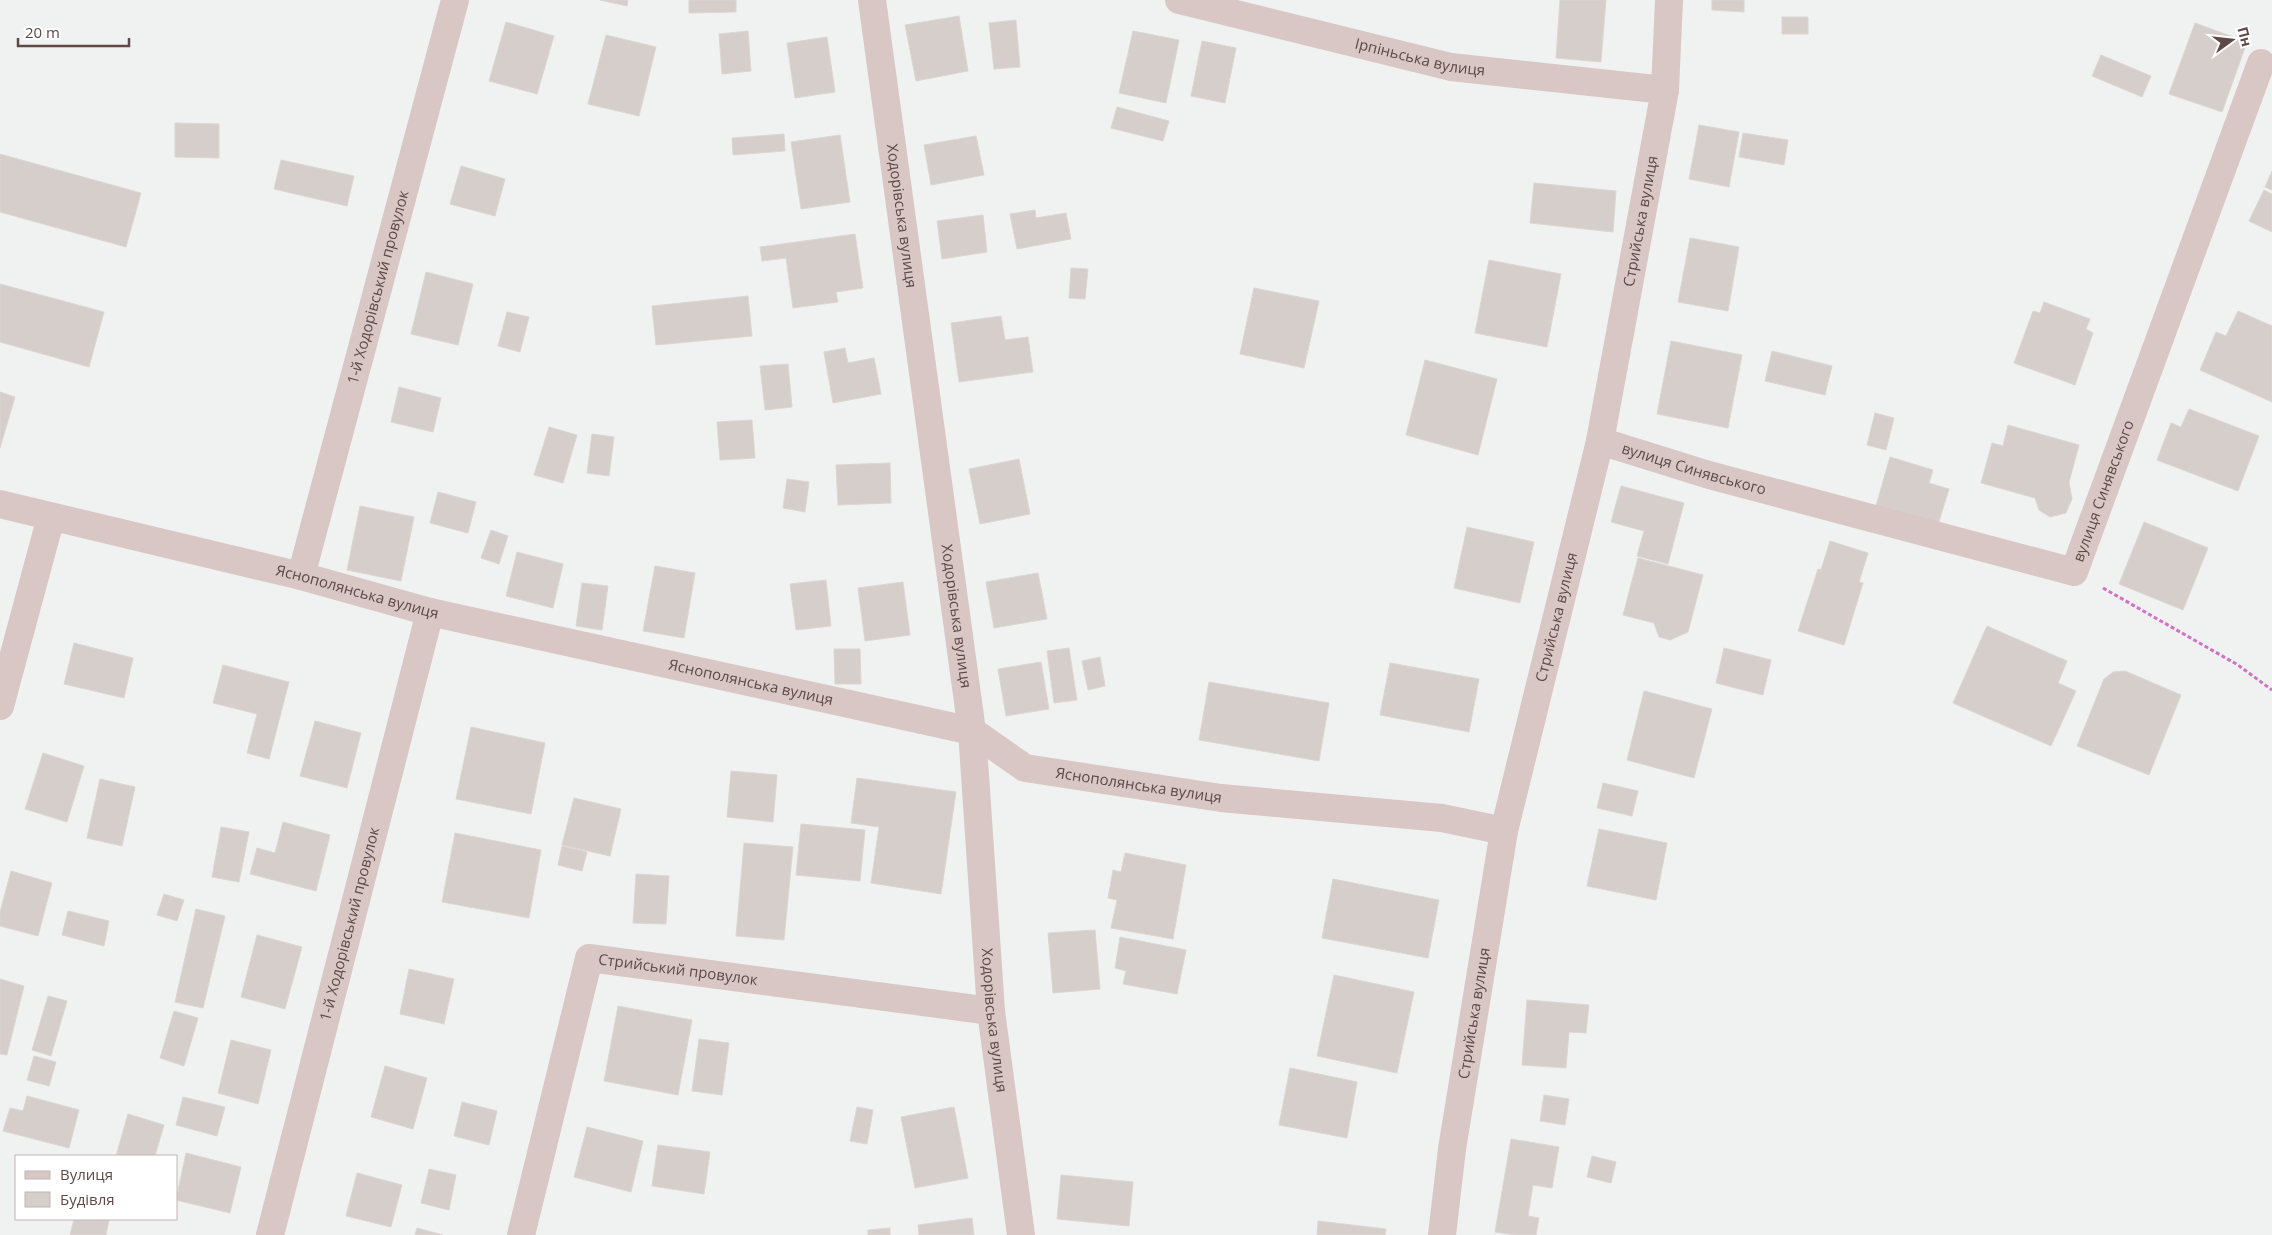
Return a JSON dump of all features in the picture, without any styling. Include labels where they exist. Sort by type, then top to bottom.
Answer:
[{"type":"street","name":"1-й Ходорівський провулок","points":[[301,576],[455,0]]},
{"type":"street","name":"Ходорівська вулиця","points":[[872,0],[972,731],[991,1011],[1021,1235]]},
{"type":"street","name":"Ірпіньська вулиця","points":[[1179,0],[1451,67],[1666,90]]},
{"type":"street","name":"Стрийська вулиця","points":[[1442,1235],[1452,1149],[1504,832],[1600,442],[1666,90],[1669,0]]},
{"type":"street","name":"вулиця Синявського","points":[[1600,442],[1719,478],[2074,572],[2262,63]]},
{"type":"street","name":"Яснополянська вулиця","points":[[0,504],[301,576],[430,612],[972,731],[1025,768],[1221,798],[1442,818],[1504,832]]},
{"type":"street","points":[[0,706],[51,517]]},
{"type":"street","name":"1-й Ходорівський провулок","points":[[270,1235],[430,612]]},
{"type":"street","name":"Стрийський провулок","points":[[521,1235],[589,958],[991,1011]]},
{"type":"path","points":[[2074,572],[2147,611],[2238,664],[2272,690]]},
{"type":"building","points":[[600,0],[628,0],[627,6]]},
{"type":"building","points":[[689,0],[736,0],[736,12],[689,13]]},
{"type":"building","points":[[1560,0],[1606,0],[1601,62],[1556,58]]},
{"type":"building","points":[[1712,0],[1744,0],[1744,12],[1712,10]]},
{"type":"building","points":[[959,16],[968,71],[916,81],[905,25]]},
{"type":"building","points":[[1782,17],[1808,17],[1808,34],[1782,34]]},
{"type":"building","points":[[1016,20],[1020,67],[994,69],[989,23]]},
{"type":"building","points":[[506,22],[554,36],[537,94],[489,81]]},
{"type":"building","points":[[2195,23],[2247,42],[2222,112],[2169,94]]},
{"type":"building","points":[[748,31],[751,71],[722,74],[719,34]]},
{"type":"building","points":[[1133,31],[1179,40],[1166,103],[1119,93]]},
{"type":"building","points":[[606,35],[656,47],[639,116],[588,104]]},
{"type":"building","points":[[827,37],[835,92],[795,98],[787,43]]},
{"type":"building","points":[[1202,41],[1236,48],[1225,103],[1191,96]]},
{"type":"building","points":[[2101,55],[2151,76],[2142,97],[2092,76]]},
{"type":"building","points":[[1117,107],[1169,121],[1163,141],[1111,128]]},
{"type":"building","points":[[175,123],[219,124],[219,158],[175,157]]},
{"type":"building","points":[[1699,125],[1739,132],[1729,187],[1689,179]]},
{"type":"building","points":[[1743,133],[1788,140],[1784,165],[1739,157]]},
{"type":"building","points":[[784,134],[785,151],[733,155],[732,138]]},
{"type":"building","points":[[840,135],[850,202],[801,209],[791,142]]},
{"type":"building","points":[[976,136],[984,175],[931,185],[924,145]]},
{"type":"building","points":[[0,154],[141,193],[126,247],[0,212]]},
{"type":"building","points":[[281,160],[354,176],[347,206],[274,189]]},
{"type":"building","points":[[461,166],[505,179],[495,216],[450,204]]},
{"type":"building","points":[[2272,171],[2272,190],[2265,187]]},
{"type":"building","points":[[1534,183],[1616,191],[1613,232],[1530,223]]},
{"type":"building","points":[[2264,190],[2272,194],[2272,232],[2249,221]]},
{"type":"building","points":[[1035,210],[1036,218],[1066,213],[1071,239],[1017,249],[1010,214]]},
{"type":"building","points":[[983,215],[987,252],[942,259],[937,221]]},
{"type":"building","points":[[855,234],[863,288],[836,292],[838,302],[793,308],[786,258],[762,261],[760,247]]},
{"type":"building","points":[[1690,238],[1739,247],[1728,311],[1678,302]]},
{"type":"building","points":[[1489,260],[1561,274],[1547,347],[1475,333]]},
{"type":"building","points":[[1071,268],[1088,269],[1085,299],[1069,298]]},
{"type":"building","points":[[426,272],[473,284],[458,345],[411,334]]},
{"type":"building","points":[[0,284],[104,312],[89,367],[0,342]]},
{"type":"building","points":[[1254,288],[1319,301],[1304,368],[1240,354]]},
{"type":"building","points":[[748,296],[752,336],[656,345],[652,306]]},
{"type":"building","points":[[2044,302],[2090,319],[2086,329],[2093,333],[2075,385],[2014,363],[2033,311],[2040,313]]},
{"type":"building","points":[[2238,311],[2272,326],[2272,402],[2200,370],[2216,332],[2226,336]]},
{"type":"building","points":[[507,312],[529,317],[520,352],[498,346]]},
{"type":"building","points":[[1001,316],[1005,340],[1028,337],[1033,372],[959,382],[951,323]]},
{"type":"building","points":[[1671,341],[1742,355],[1728,428],[1657,414]]},
{"type":"building","points":[[845,348],[848,363],[874,358],[881,394],[833,403],[824,352]]},
{"type":"building","points":[[1772,351],[1832,366],[1825,395],[1765,381]]},
{"type":"building","points":[[1425,360],[1497,379],[1478,455],[1406,435]]},
{"type":"building","points":[[788,364],[792,407],[765,410],[760,366]]},
{"type":"building","points":[[399,387],[441,398],[433,432],[391,422]]},
{"type":"building","points":[[0,392],[15,397],[0,448]]},
{"type":"building","points":[[2189,409],[2259,436],[2238,491],[2157,460],[2171,423],[2181,427]]},
{"type":"building","points":[[1875,413],[1894,418],[1886,450],[1867,445]]},
{"type":"building","points":[[752,420],[755,458],[720,460],[717,422]]},
{"type":"building","points":[[2008,425],[2079,445],[2069,482],[2072,499],[2066,513],[2050,517],[2039,510],[2035,498],[1981,483],[1992,443],[2003,446]]},
{"type":"building","points":[[549,427],[577,435],[563,483],[534,475]]},
{"type":"building","points":[[592,434],[614,437],[609,476],[587,473]]},
{"type":"building","points":[[1890,457],[1933,470],[1929,483],[1949,489],[1938,525],[1876,506]]},
{"type":"building","points":[[1019,459],[1030,514],[980,524],[969,469]]},
{"type":"building","points":[[890,463],[891,503],[838,505],[836,465]]},
{"type":"building","points":[[787,479],[809,482],[805,512],[783,508]]},
{"type":"building","points":[[1621,486],[1684,503],[1668,564],[1637,556],[1644,531],[1611,522]]},
{"type":"building","points":[[438,492],[476,502],[468,533],[430,523]]},
{"type":"building","points":[[360,506],[414,517],[401,581],[347,570]]},
{"type":"building","points":[[2144,522],[2208,548],[2183,610],[2119,584]]},
{"type":"building","points":[[1467,527],[1534,542],[1520,603],[1454,588]]},
{"type":"building","points":[[491,530],[508,536],[499,564],[481,558]]},
{"type":"building","points":[[1830,541],[1868,553],[1859,582],[1863,583],[1844,645],[1798,631],[1818,569],[1821,570]]},
{"type":"building","points":[[517,552],[563,564],[553,608],[506,596]]},
{"type":"building","points":[[1638,558],[1703,575],[1688,632],[1670,640],[1659,637],[1654,623],[1623,615]]},
{"type":"building","points":[[655,566],[695,573],[684,638],[643,631]]},
{"type":"building","points":[[1038,573],[1047,619],[994,628],[986,582]]},
{"type":"building","points":[[826,580],[831,626],[796,630],[790,584]]},
{"type":"building","points":[[903,582],[910,635],[865,641],[858,588]]},
{"type":"building","points":[[582,583],[608,586],[602,630],[576,626]]},
{"type":"building","points":[[1987,626],[2067,661],[2058,683],[2076,691],[2051,746],[1953,703]]},
{"type":"building","points":[[74,643],[133,658],[124,698],[64,684]]},
{"type":"building","points":[[1069,648],[1077,700],[1054,703],[1047,651]]},
{"type":"building","points":[[1724,648],[1771,660],[1763,695],[1716,683]]},
{"type":"building","points":[[834,649],[860,649],[861,684],[835,684]]},
{"type":"building","points":[[1100,657],[1105,686],[1088,690],[1082,661]]},
{"type":"building","points":[[1041,662],[1049,709],[1006,716],[998,669]]},
{"type":"building","points":[[1390,663],[1479,679],[1469,732],[1380,715]]},
{"type":"building","points":[[223,665],[289,682],[269,759],[247,753],[257,714],[213,703]]},
{"type":"building","points":[[2125,671],[2181,695],[2149,775],[2077,746],[2104,679],[2113,672]]},
{"type":"building","points":[[1209,682],[1329,703],[1319,761],[1199,740]]},
{"type":"building","points":[[1644,691],[1712,709],[1694,778],[1627,760]]},
{"type":"building","points":[[315,721],[361,733],[347,788],[300,776]]},
{"type":"building","points":[[471,727],[545,743],[531,814],[456,799]]},
{"type":"building","points":[[43,753],[84,766],[67,822],[25,809]]},
{"type":"building","points":[[731,771],[777,775],[773,822],[727,817]]},
{"type":"building","points":[[857,778],[956,792],[941,894],[871,883],[879,827],[851,823]]},
{"type":"building","points":[[100,779],[135,787],[122,846],[87,838]]},
{"type":"building","points":[[1603,783],[1638,791],[1632,816],[1597,808]]},
{"type":"building","points":[[574,798],[621,809],[610,856],[562,845]]},
{"type":"building","points":[[283,822],[330,835],[316,891],[250,874],[257,848],[275,853]]},
{"type":"building","points":[[801,824],[865,830],[860,881],[796,875]]},
{"type":"building","points":[[221,827],[249,832],[239,882],[212,877]]},
{"type":"building","points":[[1599,829],[1667,843],[1656,900],[1587,886]]},
{"type":"building","points":[[455,833],[541,850],[529,918],[442,902]]},
{"type":"building","points":[[744,843],[793,847],[784,940],[736,936]]},
{"type":"building","points":[[562,846],[587,852],[582,871],[558,865]]},
{"type":"building","points":[[1125,853],[1186,865],[1173,939],[1111,928],[1117,900],[1108,898],[1113,870],[1121,872]]},
{"type":"building","points":[[11,871],[52,883],[38,936],[0,926],[0,912]]},
{"type":"building","points":[[636,874],[669,876],[666,924],[633,923]]},
{"type":"building","points":[[1333,879],[1439,900],[1428,958],[1322,938]]},
{"type":"building","points":[[164,894],[184,900],[177,921],[157,915]]},
{"type":"building","points":[[196,909],[225,916],[203,1008],[175,1002]]},
{"type":"building","points":[[68,911],[109,921],[104,946],[62,935]]},
{"type":"building","points":[[1095,930],[1100,989],[1053,993],[1048,933]]},
{"type":"building","points":[[257,935],[302,947],[285,1009],[241,997]]},
{"type":"building","points":[[1120,937],[1186,950],[1177,994],[1123,984],[1126,971],[1115,968]]},
{"type":"building","points":[[409,969],[454,979],[444,1024],[400,1014]]},
{"type":"building","points":[[1334,975],[1414,992],[1397,1073],[1317,1056]]},
{"type":"building","points":[[0,979],[24,986],[7,1055],[0,1054]]},
{"type":"building","points":[[48,996],[67,1001],[51,1056],[32,1050]]},
{"type":"building","points":[[1527,1000],[1589,1005],[1586,1033],[1569,1032],[1566,1068],[1522,1065]]},
{"type":"building","points":[[618,1006],[692,1020],[678,1095],[604,1081]]},
{"type":"building","points":[[174,1011],[198,1018],[184,1066],[160,1058]]},
{"type":"building","points":[[699,1039],[729,1043],[722,1095],[692,1091]]},
{"type":"building","points":[[231,1040],[271,1050],[258,1104],[218,1093]]},
{"type":"building","points":[[34,1056],[56,1062],[49,1086],[27,1080]]},
{"type":"building","points":[[385,1066],[427,1078],[413,1129],[371,1117]]},
{"type":"building","points":[[1290,1068],[1357,1082],[1347,1138],[1279,1125]]},
{"type":"building","points":[[1544,1095],[1569,1099],[1565,1125],[1540,1121]]},
{"type":"building","points":[[27,1096],[79,1110],[69,1148],[3,1131],[10,1108],[23,1111]]},
{"type":"building","points":[[183,1097],[225,1107],[217,1136],[176,1125]]},
{"type":"building","points":[[462,1102],[497,1111],[489,1145],[454,1136]]},
{"type":"building","points":[[857,1107],[873,1110],[867,1144],[850,1141]]},
{"type":"building","points":[[954,1107],[968,1178],[915,1188],[901,1117]]},
{"type":"building","points":[[128,1114],[164,1125],[155,1155],[116,1155]]},
{"type":"building","points":[[587,1127],[643,1141],[631,1192],[574,1177]]},
{"type":"building","points":[[1511,1139],[1559,1147],[1552,1188],[1533,1185],[1528,1216],[1539,1218],[1536,1235],[1515,1235],[1495,1232]]},
{"type":"building","points":[[658,1145],[710,1152],[704,1194],[652,1186]]},
{"type":"building","points":[[186,1153],[241,1167],[230,1213],[178,1200],[178,1191]]},
{"type":"building","points":[[1592,1156],[1616,1162],[1611,1183],[1587,1177]]},
{"type":"building","points":[[429,1169],[456,1175],[449,1210],[421,1203]]},
{"type":"building","points":[[357,1173],[402,1185],[391,1227],[346,1216]]},
{"type":"building","points":[[1061,1175],[1133,1182],[1129,1226],[1057,1219]]},
{"type":"building","points":[[972,1218],[974,1235],[919,1235],[918,1225]]},
{"type":"building","points":[[74,1220],[109,1220],[106,1235],[70,1235]]},
{"type":"building","points":[[1318,1221],[1386,1229],[1385,1235],[1317,1235]]},
{"type":"building","points":[[417,1228],[443,1235],[415,1235]]},
{"type":"building","points":[[890,1228],[890,1235],[868,1235],[868,1230]]}]
